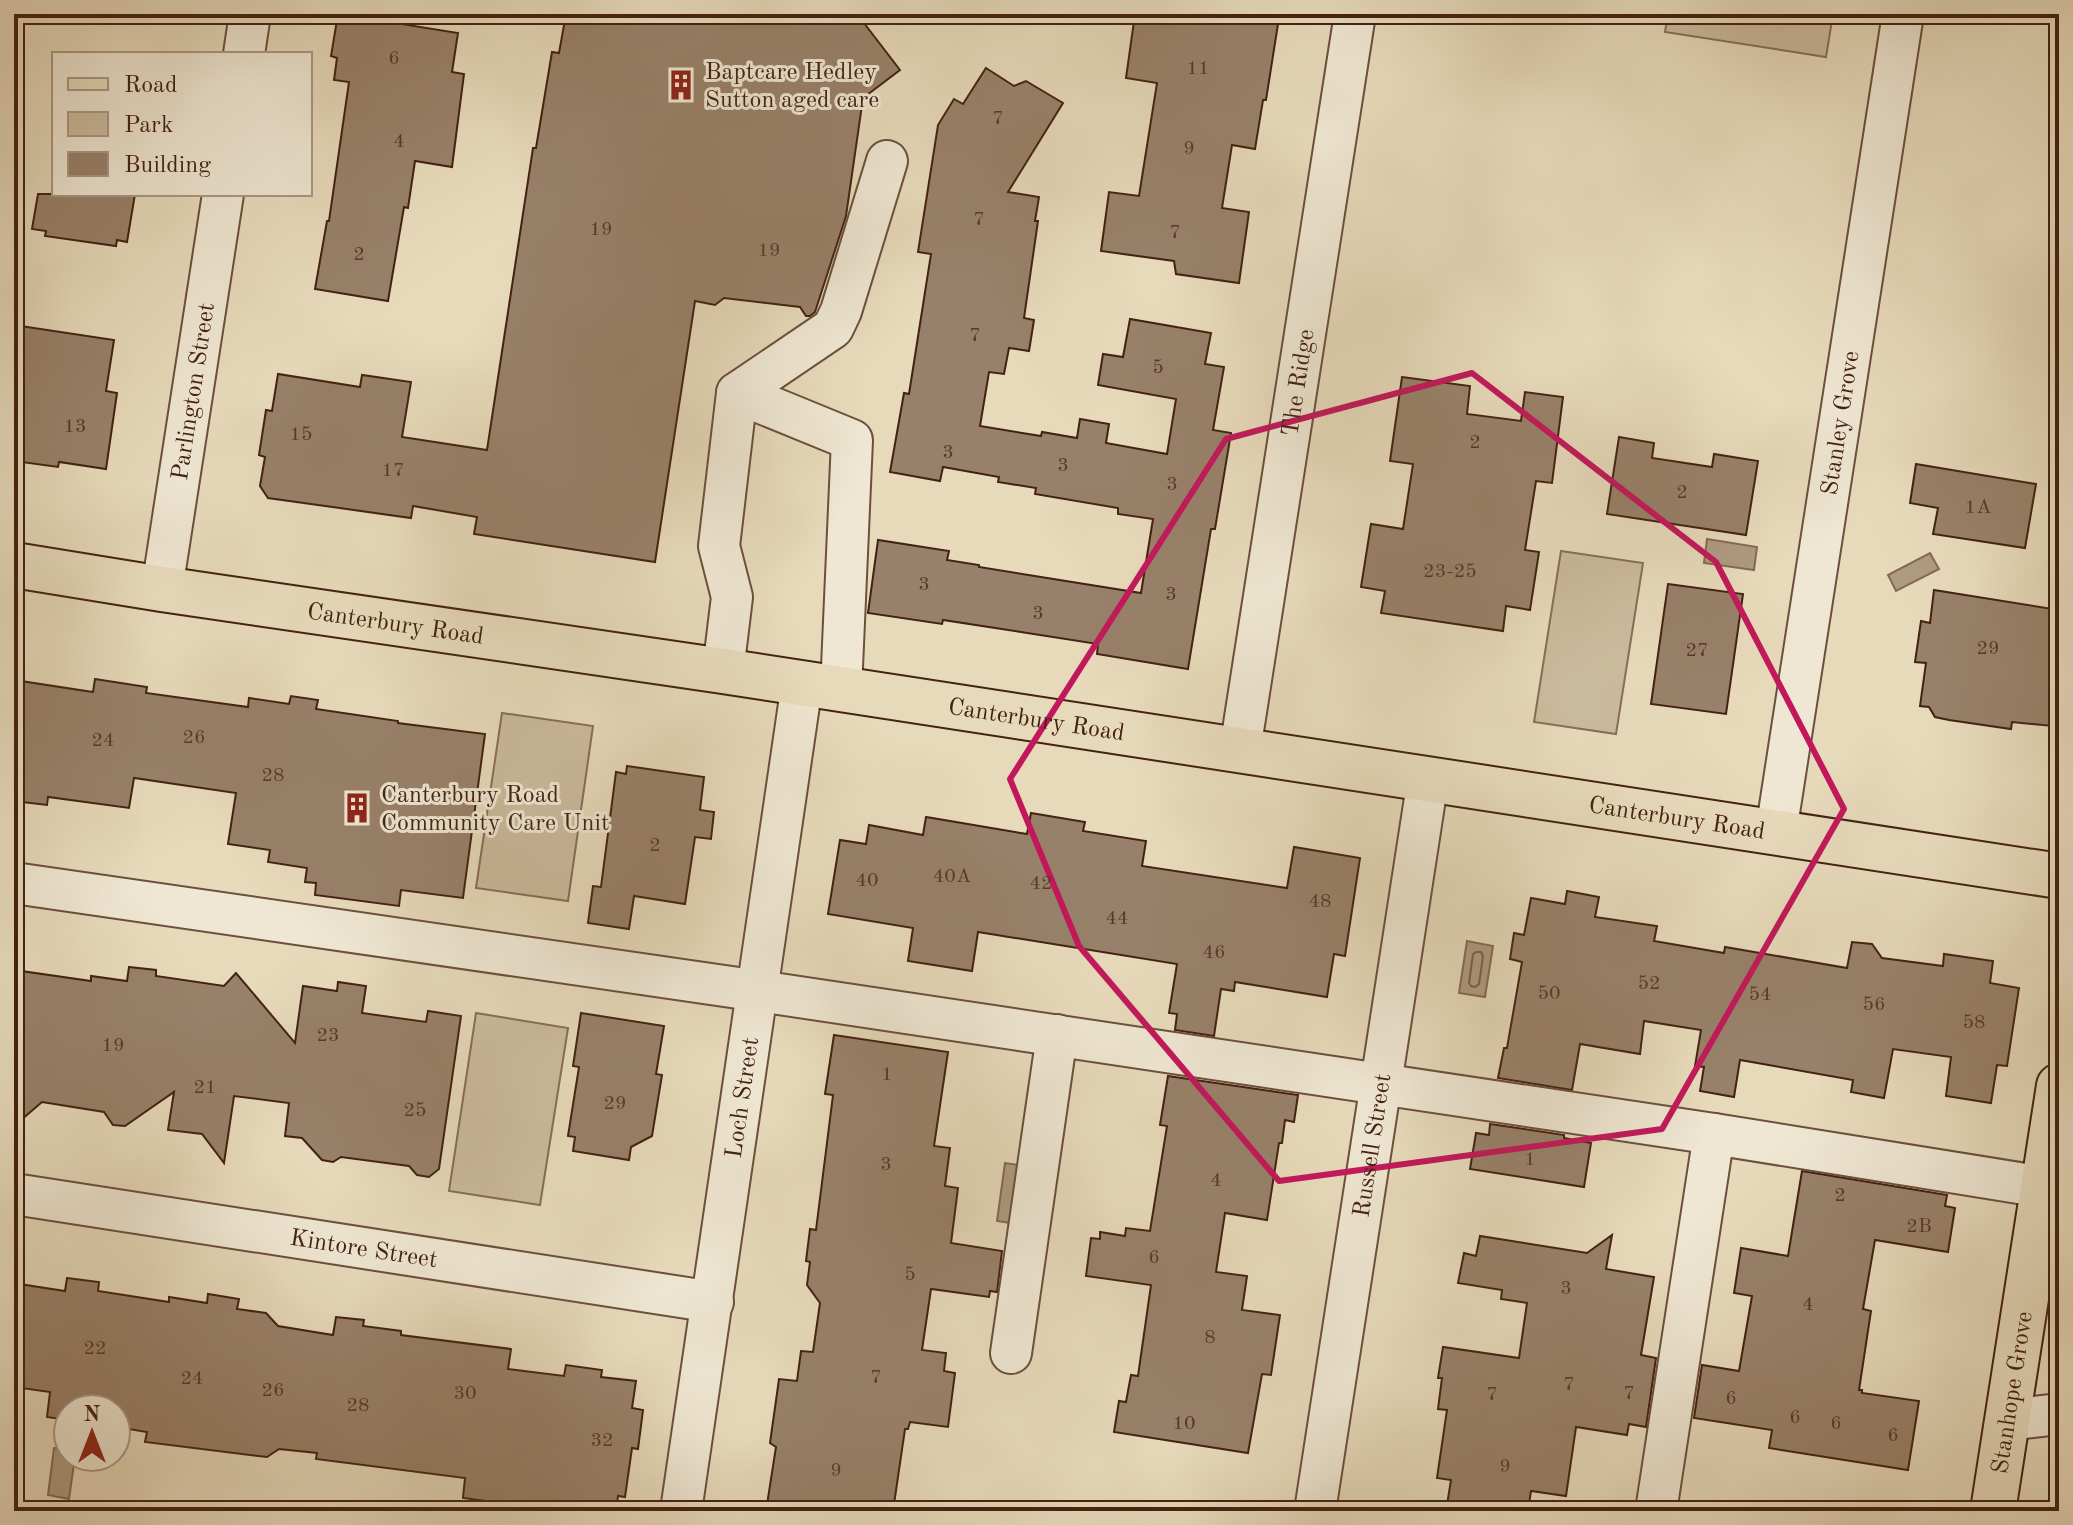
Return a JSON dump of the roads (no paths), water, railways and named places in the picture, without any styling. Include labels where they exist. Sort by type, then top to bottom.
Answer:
[{"type":"main road","name":"Canterbury Road","points":[[14,565],[2059,876]]},
{"type":"main road","name":"Stanhope Grove","points":[[1993,1511],[2059,1086]]},
{"type":"street","points":[[244,52],[250,14]]},
{"type":"street","name":"The Ridge","points":[[1240,750],[1355,14]]},
{"type":"street","name":"Stanley Grove","points":[[1776,832],[1903,14]]},
{"type":"street","points":[[723,671],[732,597],[719,546],[737,393],[833,328],[887,161]]},
{"type":"street","name":"Parlington Street","points":[[162,589],[223,196]]},
{"type":"street","name":"Loch Street","points":[[681,1511],[759,991],[822,687],[852,440],[737,393]]},
{"type":"street","name":"Russell Street","points":[[1315,1511],[1428,779]]},
{"type":"street","points":[[14,883],[1381,1083],[2044,1187]]},
{"type":"street","points":[[1011,1353],[1057,1035]]},
{"type":"street","points":[[1656,1511],[1714,1134]]},
{"type":"street","name":"Kintore Street","points":[[14,1194],[713,1302]]},
{"type":"street","points":[[2007,1420],[2059,1414]]},
{"type":"water","points":[[1707,539],[1757,547],[1754,570],[1704,563]]},
{"type":"water","points":[[1930,553],[1939,569],[1896,591],[1888,575]]},
{"type":"water","points":[[1467,941],[1493,946],[1485,997],[1459,993]]},
{"type":"water","points":[[1005,1163],[1025,1166],[1017,1224],[997,1221]]},
{"type":"water","points":[[52,1464],[52,1473],[73,1473],[69,1499],[48,1495]]},
{"type":"place","name":"Baptcare Hedley Sutton aged care","points":[[681,85]]},
{"type":"place","name":"Canterbury Road Community Care Unit","points":[[357,808]]}]
